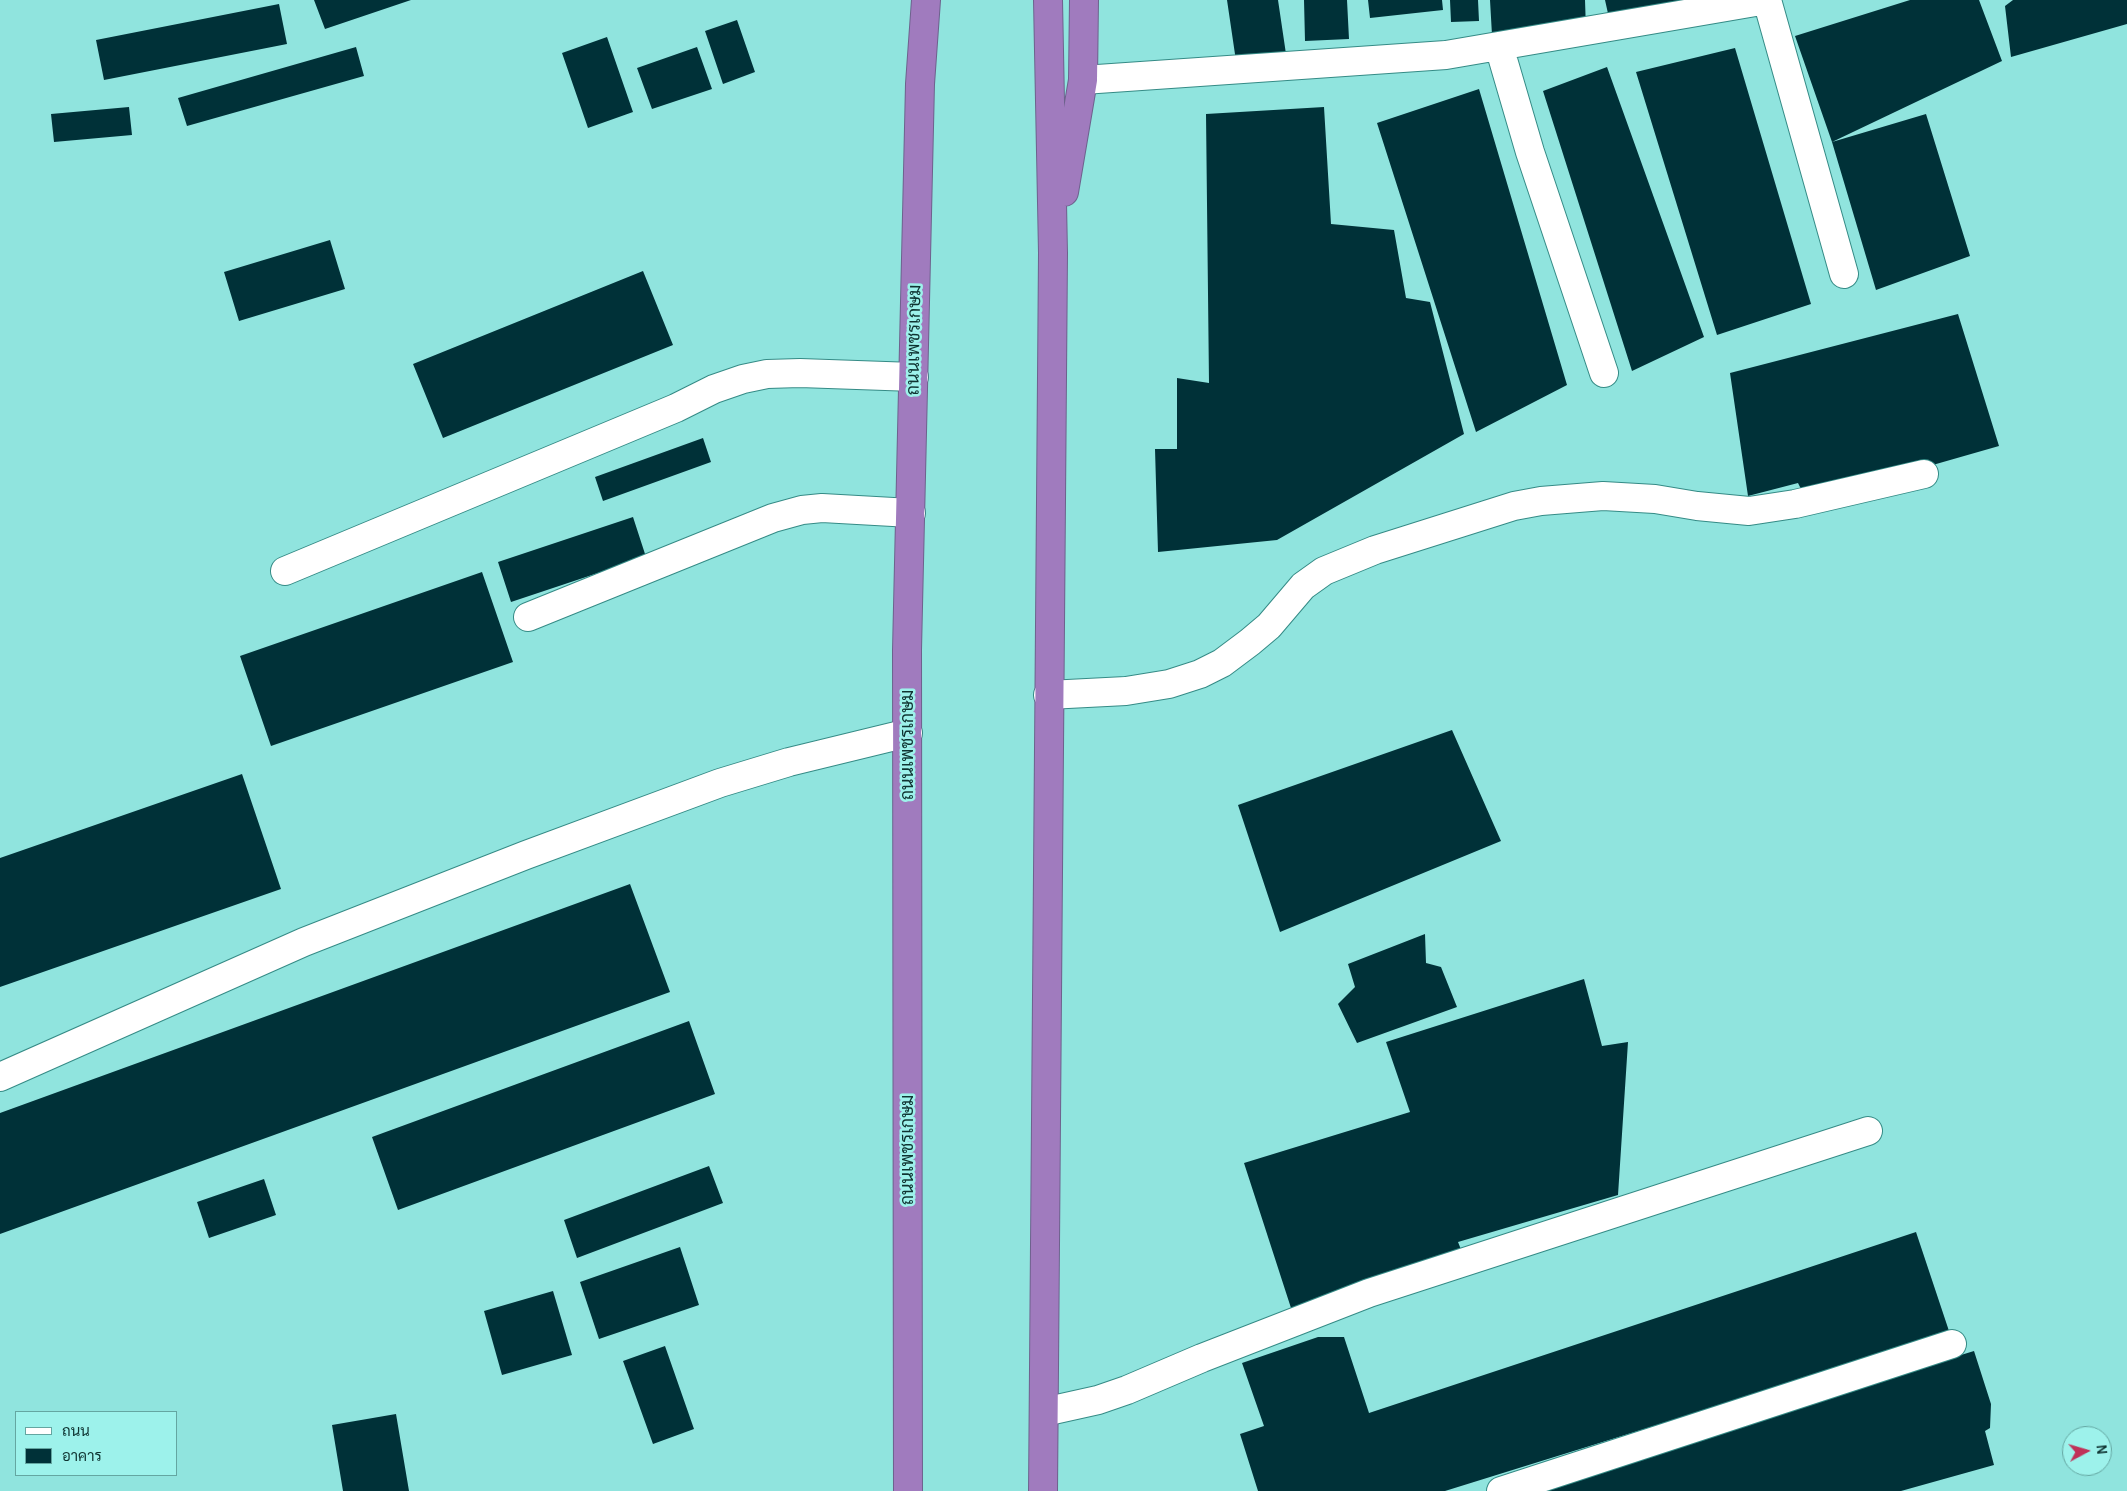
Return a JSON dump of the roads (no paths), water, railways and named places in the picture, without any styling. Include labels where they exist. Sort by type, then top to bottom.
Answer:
[{"type":"highway","points":[[915,0],[920,84]]},
{"type":"highway","name":"ถนนเพชรเกษม","points":[[908,1491],[908,733],[910,513],[920,84],[926,0]]},
{"type":"highway","points":[[1043,1491],[1053,253],[1048,0]]},
{"type":"highway","points":[[1053,253],[1083,80],[1084,0]]},
{"type":"street","points":[[1083,80],[1446,55],[1767,0],[1844,274]]},
{"type":"street","points":[[1499,46],[1530,152],[1604,373]]},
{"type":"street","points":[[285,571],[666,411],[714,389],[743,379],[766,374],[800,373],[914,376]]},
{"type":"street","points":[[1048,695],[1126,691],[1169,684],[1200,674],[1222,663],[1250,642],[1269,626],[1304,586],[1324,571],[1376,550],[1514,506],[1541,501],[1603,496],[1749,511],[1788,506],[1924,474]]},
{"type":"street","points":[[528,617],[773,518],[802,510],[822,508],[910,513]]},
{"type":"street","points":[[0,1077],[304,942],[526,855],[720,783],[789,762],[908,733]]},
{"type":"street","points":[[1044,1412],[1098,1400],[1127,1390],[1202,1358],[1369,1293],[1868,1131]]},
{"type":"street","points":[[1501,1491],[1952,1344]]}]
